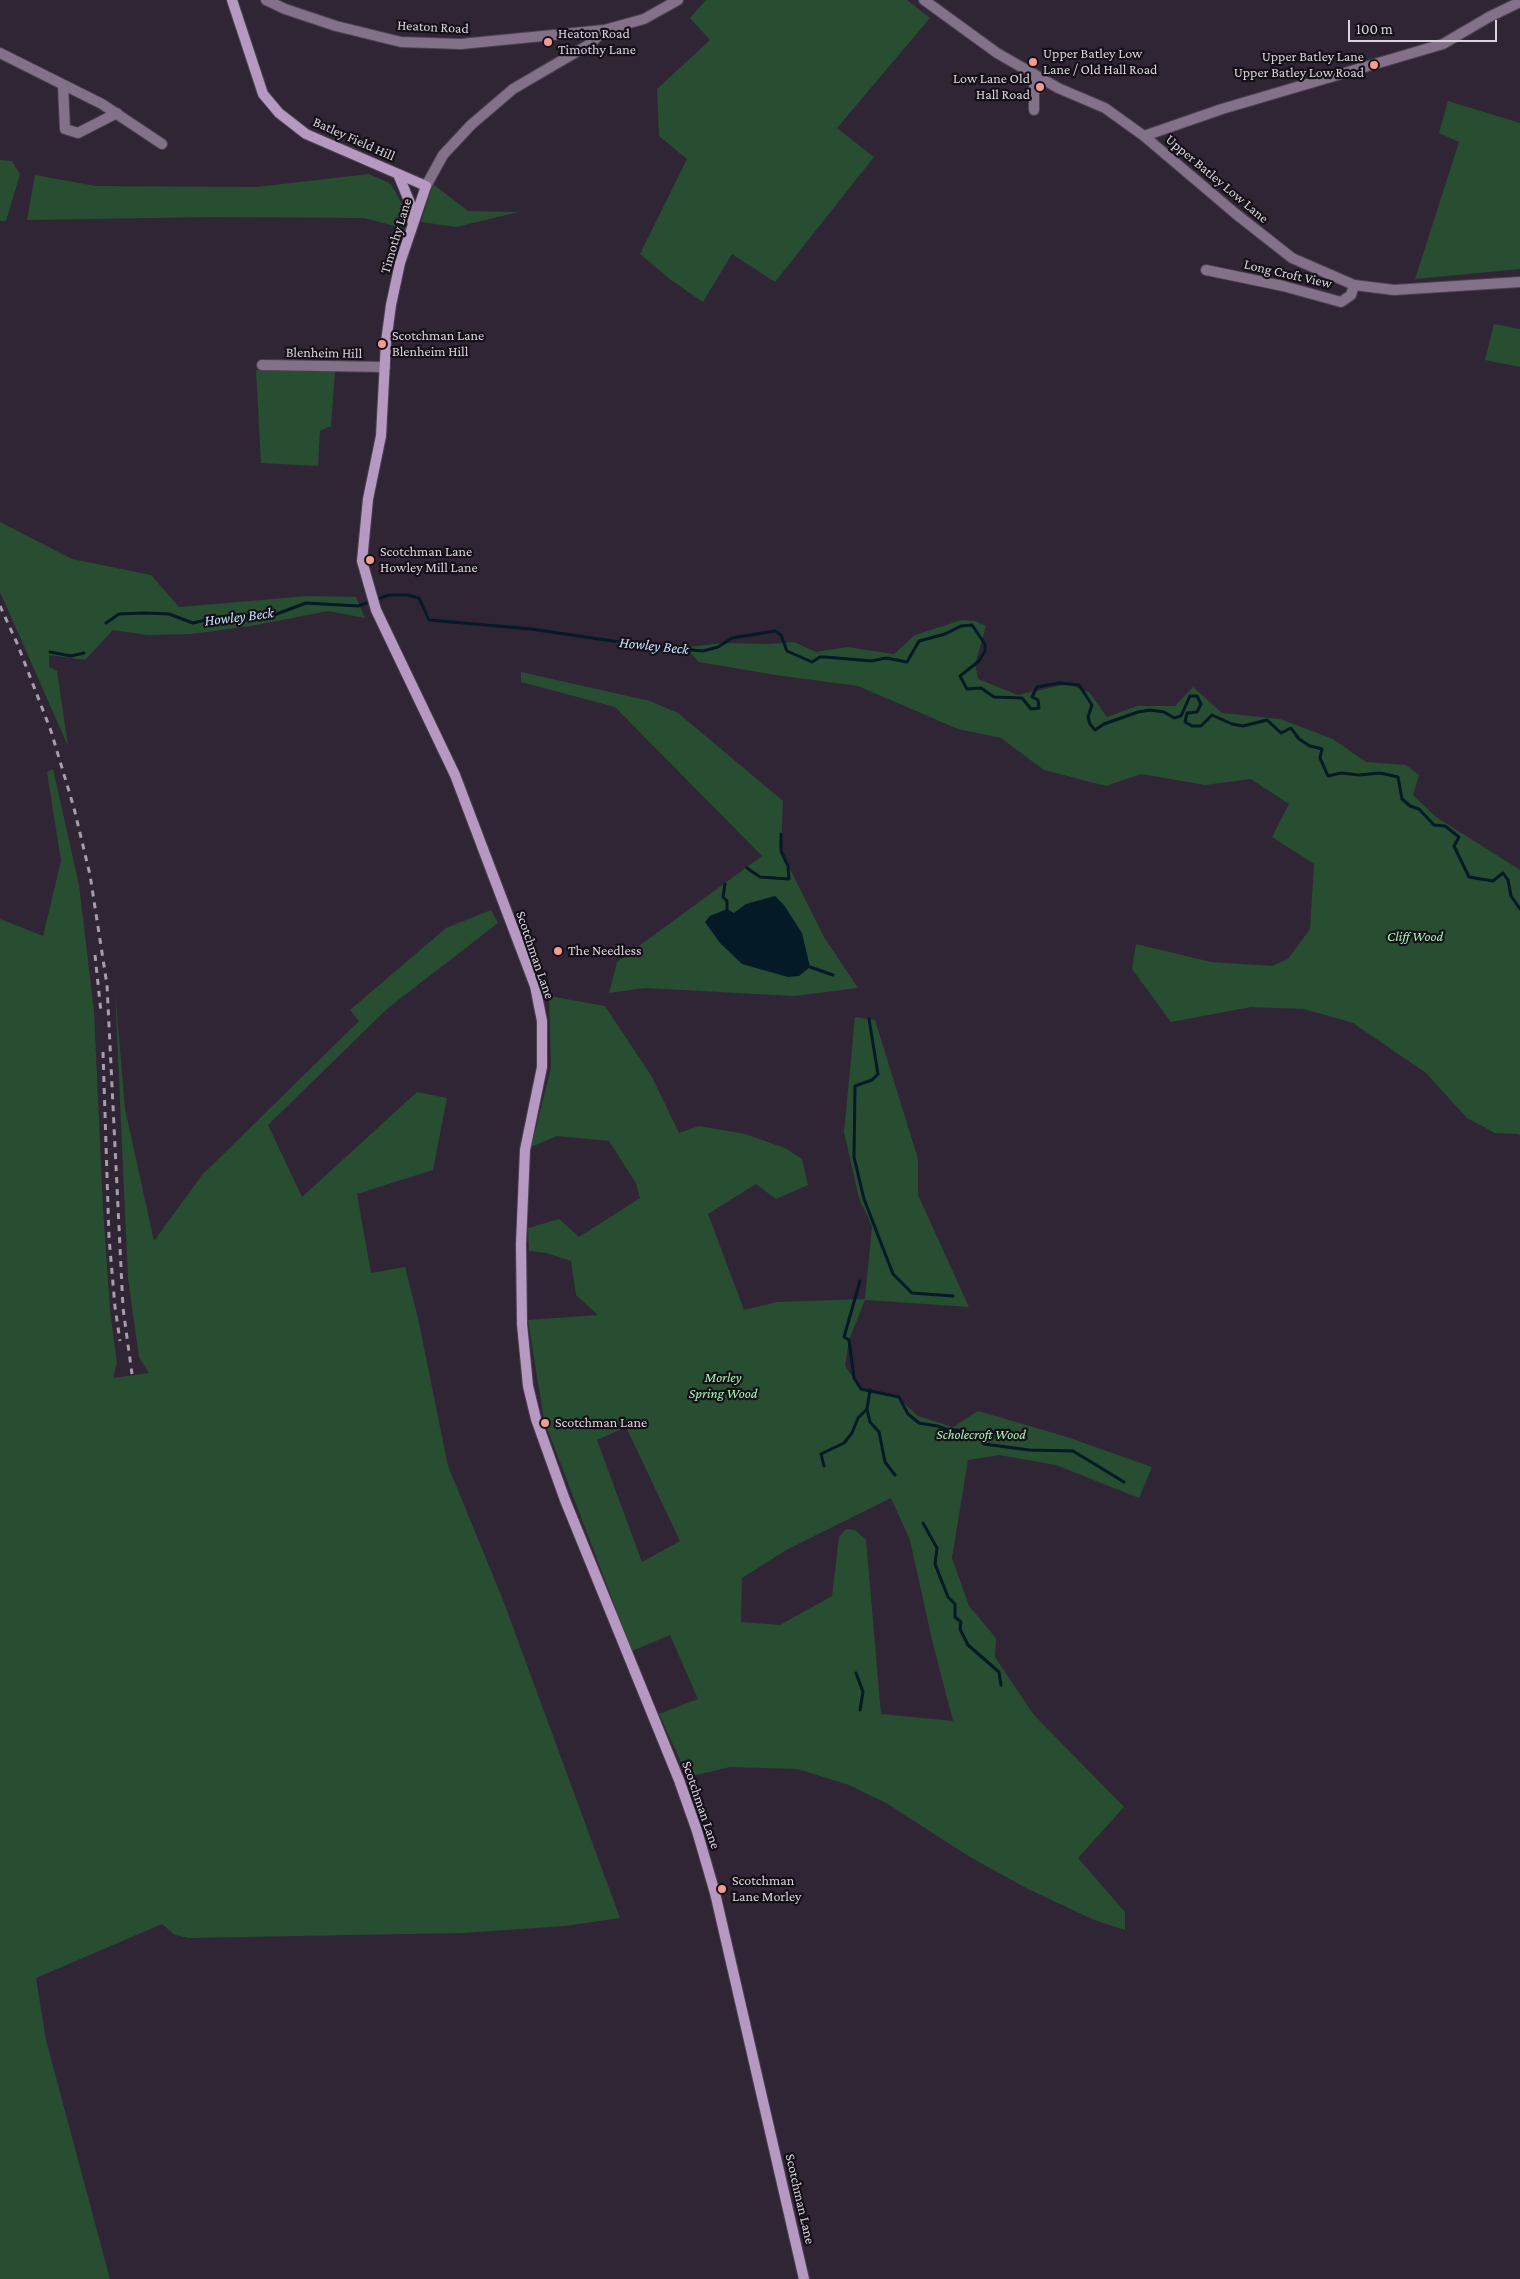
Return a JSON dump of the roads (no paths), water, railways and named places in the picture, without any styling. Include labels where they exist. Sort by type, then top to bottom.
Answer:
[{"type":"main road","name":"Batley Field Hill","points":[[232,0],[263,94],[279,113],[306,134],[426,186]]},
{"type":"main road","points":[[398,174],[410,203],[412,227]]},
{"type":"main road","name":"Timothy Lane","points":[[376,610],[362,561],[363,531],[380,436],[391,305],[400,264],[426,186]]},
{"type":"main road","name":"Scotchman Lane","points":[[376,610],[455,775],[535,986],[542,1021],[542,1067],[525,1150],[521,1244],[522,1324],[528,1386],[536,1419],[566,1500],[679,1780],[697,1831],[715,1893],[804,2279]]},
{"type":"street","name":"Heaton Road","points":[[266,0],[285,9],[336,26],[401,42],[461,44],[604,30]]},
{"type":"street","name":"Timothy Lane","points":[[426,186],[443,155],[471,125],[513,89],[590,44],[604,30],[644,19],[678,0]]},
{"type":"street","name":"Upper Batley Low Lane","points":[[924,0],[997,53],[1058,88],[1105,108],[1144,136],[1292,258],[1354,285],[1394,290],[1520,282]]},
{"type":"street","points":[[1144,136],[1222,109],[1443,44],[1489,17],[1520,2]]},
{"type":"street","points":[[1,54],[117,113],[162,144]]},
{"type":"street","points":[[1034,74],[1034,110]]},
{"type":"street","points":[[63,85],[65,129],[78,133],[117,113]]},
{"type":"street","name":"Long Croft View","points":[[1206,270],[1283,286],[1341,302],[1351,295],[1354,285]]},
{"type":"street","name":"Blenheim Hill","points":[[262,365],[385,368]]},
{"type":"water","points":[[775,896],[784,905],[802,933],[810,967],[799,976],[788,977],[742,964],[720,943],[705,922],[710,916],[727,909],[734,913],[746,904]]},
{"type":"waterway","name":"Howley Beck","points":[[106,623],[119,614],[145,613],[169,614],[193,623],[219,617],[274,615],[306,603],[358,606],[389,595],[408,595],[419,598],[429,620],[531,629],[647,646],[703,651],[718,647],[732,638],[775,631],[781,635],[787,651],[812,662],[820,657],[872,661],[886,658],[907,662],[919,641],[945,634],[961,626],[972,625],[985,644],[985,651],[979,661],[960,676],[967,689],[981,688],[994,697],[1022,698],[1031,709],[1039,708],[1038,700],[1032,697],[1037,687],[1059,683],[1079,685],[1092,705],[1088,717],[1090,724],[1095,730],[1104,724],[1138,712],[1150,710],[1164,712],[1174,718],[1181,716],[1190,696],[1197,696],[1201,704],[1197,712],[1187,713],[1185,722],[1192,726],[1201,726],[1212,715],[1232,724],[1243,726],[1267,720],[1281,733],[1291,728],[1299,739],[1310,746],[1322,749],[1320,758],[1328,776],[1341,773],[1359,775],[1380,773],[1398,777],[1402,799],[1410,806],[1419,809],[1434,825],[1445,826],[1459,837],[1454,846],[1469,877],[1493,881],[1503,873],[1508,880],[1511,896],[1520,909]]},
{"type":"waterway","name":"Howley Beck","points":[[50,652],[71,656],[84,653]]},
{"type":"waterway","points":[[747,868],[760,877],[789,879],[788,866],[781,851],[781,834]]},
{"type":"waterway","points":[[725,884],[723,897],[727,901],[727,909]]},
{"type":"waterway","points":[[810,967],[833,975]]},
{"type":"waterway","points":[[869,1019],[878,1074],[872,1080],[855,1086],[854,1157],[864,1199],[893,1274],[912,1293],[953,1296]]},
{"type":"waterway","points":[[860,1281],[844,1337],[849,1340],[854,1378],[861,1389],[899,1397],[908,1414],[919,1423],[948,1430],[958,1430],[964,1434]]},
{"type":"waterway","points":[[870,1390],[867,1409],[870,1422],[879,1432],[885,1462],[895,1475]]},
{"type":"waterway","points":[[824,1466],[821,1454],[844,1443],[852,1433],[858,1418],[867,1409]]},
{"type":"waterway","points":[[984,1444],[1029,1450],[1073,1451],[1124,1482]]},
{"type":"waterway","points":[[923,1523],[937,1548],[935,1564],[948,1597],[955,1604],[955,1617],[961,1622],[960,1629],[968,1645],[999,1672],[1001,1685]]},
{"type":"waterway","points":[[856,1673],[863,1692],[860,1710]]},
{"type":"railway","points":[[0,606],[17,643],[51,731],[74,808],[90,875],[107,985],[123,1308],[132,1374]]},
{"type":"railway","points":[[95,955],[101,1012]]},
{"type":"railway","points":[[103,1052],[109,1237],[120,1341]]},
{"type":"place","name":"Heaton Road Timothy Lane","points":[[548,42]]},
{"type":"place","name":"Upper Batley Low Lane / Old Hall Road","points":[[1033,62]]},
{"type":"place","name":"Upper Batley Lane Upper Batley Low Road","points":[[1374,65]]},
{"type":"place","name":"Low Lane Old Hall Road","points":[[1040,87]]},
{"type":"place","name":"Scotchman Lane Blenheim Hill","points":[[382,344]]},
{"type":"place","name":"Scotchman Lane Howley Mill Lane","points":[[370,560]]},
{"type":"place","name":"The Needless","points":[[558,951]]},
{"type":"place","name":"Scotchman Lane","points":[[545,1423]]},
{"type":"place","name":"Scotchman Lane Morley","points":[[722,1889]]},
{"type":"park label","name":"Cliff Wood","points":[[1415,937]]},
{"type":"park label","name":"Morley Spring Wood","points":[[723,1386]]},
{"type":"park label","name":"Scholecroft Wood","points":[[981,1435]]}]
